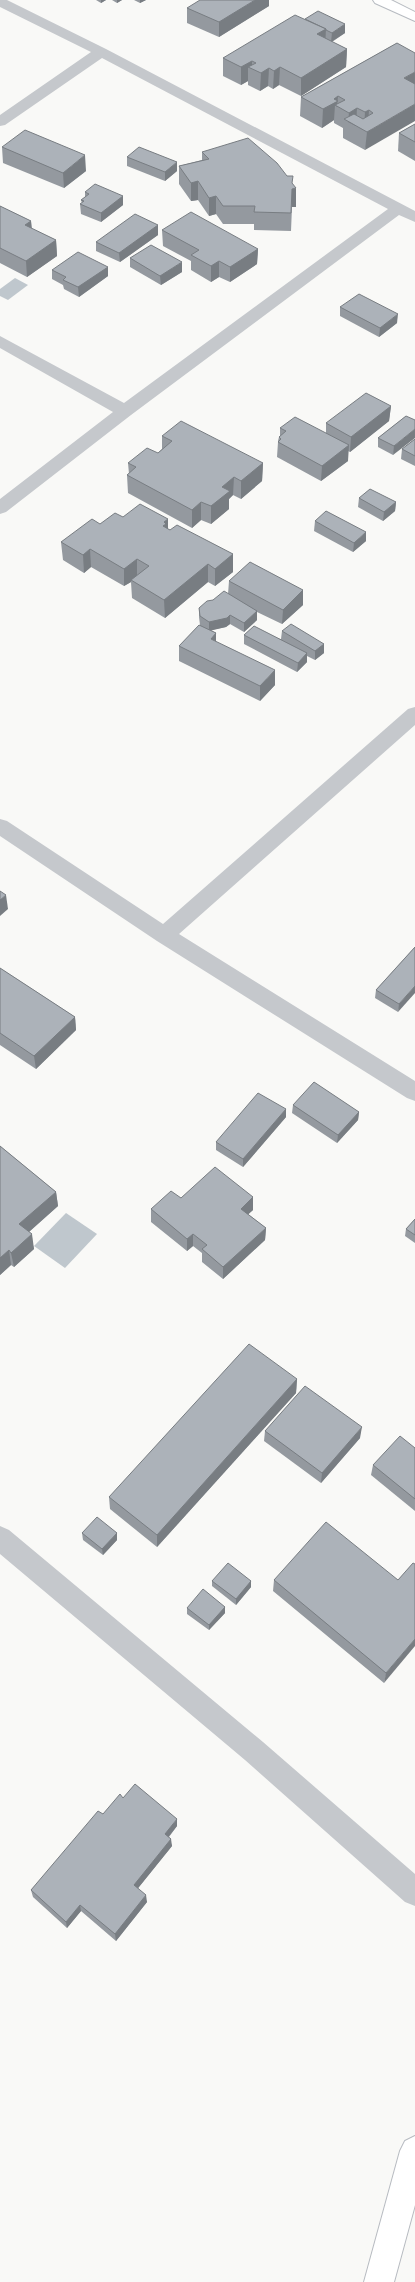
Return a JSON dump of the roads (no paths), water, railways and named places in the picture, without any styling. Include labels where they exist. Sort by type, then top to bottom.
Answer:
[{"type":"street","points":[[380,0],[415,17]]},
{"type":"street","points":[[0,2],[101,52],[415,217]]},
{"type":"street","points":[[0,122],[101,52]]},
{"type":"street","points":[[0,508],[125,411],[399,208]]},
{"type":"street","points":[[0,342],[125,411]]},
{"type":"street","points":[[164,935],[415,714]]},
{"type":"street","points":[[0,826],[164,935],[415,1092]]},
{"type":"street","points":[[0,1538],[254,1751],[415,1892]]},
{"type":"street","points":[[379,2282],[415,2151]]}]
